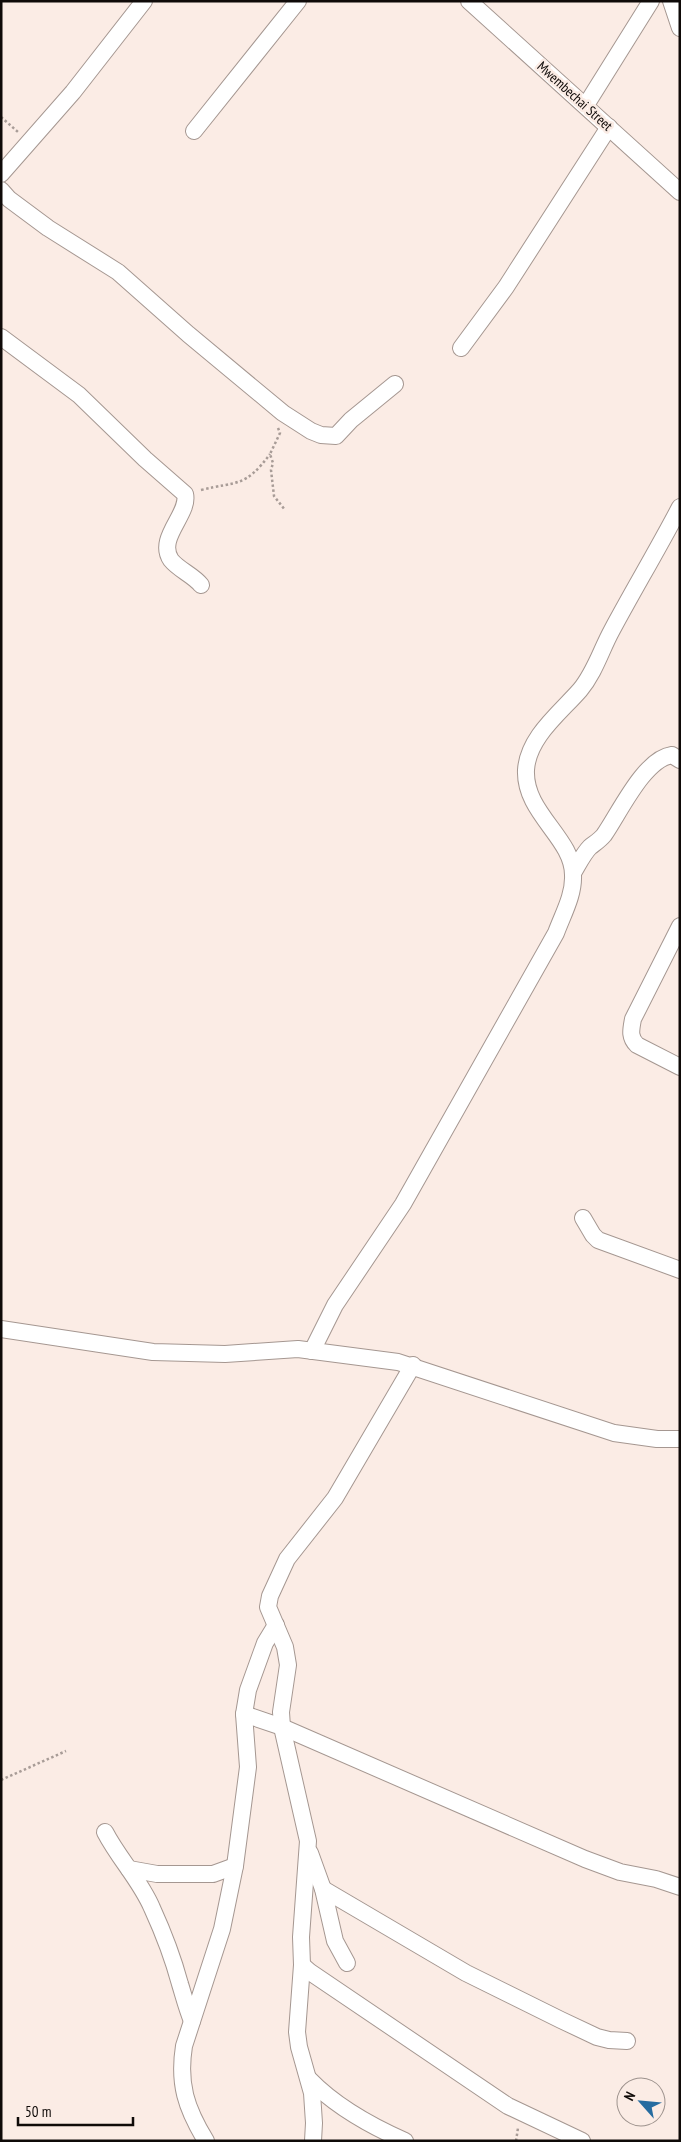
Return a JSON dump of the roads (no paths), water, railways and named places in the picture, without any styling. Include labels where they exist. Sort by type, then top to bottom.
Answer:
[{"type":"street","points":[[1,174],[73,92],[144,1]]},
{"type":"street","points":[[194,131],[298,1]]},
{"type":"street","name":"Mwembechai Street","points":[[470,1],[680,192]]},
{"type":"street","points":[[586,105],[652,1]]},
{"type":"street","points":[[671,1],[680,28]]},
{"type":"street","points":[[461,348],[506,287],[609,127]]},
{"type":"street","points":[[1,190],[9,199],[48,228],[118,272],[270,403],[311,431],[321,435],[336,436],[351,420],[395,384]]},
{"type":"street","points":[[1,337],[79,395],[144,459],[185,494],[186,502],[184,509],[170,534],[168,553],[173,562],[194,577],[201,585]]},
{"type":"street","points":[[312,1351],[335,1305],[403,1204],[556,933],[572,890],[573,873],[564,849],[538,812],[528,787],[526,770],[530,752],[541,733],[581,688],[594,668],[606,640],[680,507]]},
{"type":"street","points":[[573,873],[589,848],[603,837],[651,766],[672,755],[680,760]]},
{"type":"street","points":[[680,926],[633,1019],[630,1031],[632,1039],[637,1045],[680,1067]]},
{"type":"street","points":[[583,1218],[598,1240],[680,1270]]},
{"type":"street","points":[[1,1329],[153,1352],[225,1354],[298,1349],[413,1365],[614,1433],[657,1439],[680,1439]]},
{"type":"street","points":[[347,1963],[335,1942],[323,1889],[310,1851],[282,1727],[281,1712],[288,1665],[285,1648],[278,1636],[276,1625],[268,1607],[270,1596],[287,1559],[335,1498],[413,1365]]},
{"type":"street","points":[[206,2141],[190,2115],[182,2076],[184,2046],[222,1929],[235,1866],[248,1767],[244,1714],[248,1690],[265,1643],[276,1625]]},
{"type":"street","points":[[244,1714],[282,1727],[585,1859],[620,1872],[656,1879],[680,1887]]},
{"type":"street","points":[[105,1832],[120,1860],[129,1869],[151,1907],[172,1959],[192,2021]]},
{"type":"street","points":[[308,1841],[297,2032],[299,2047],[312,2093],[314,2140]]},
{"type":"street","points":[[129,1869],[157,1874],[174,1872],[212,1874],[235,1866]]},
{"type":"street","points":[[323,1889],[466,1973],[596,2037],[609,2040],[627,2040]]},
{"type":"street","points":[[302,1965],[508,2106],[582,2141]]},
{"type":"street","points":[[308,2077],[322,2093],[374,2125],[405,2141]]}]
